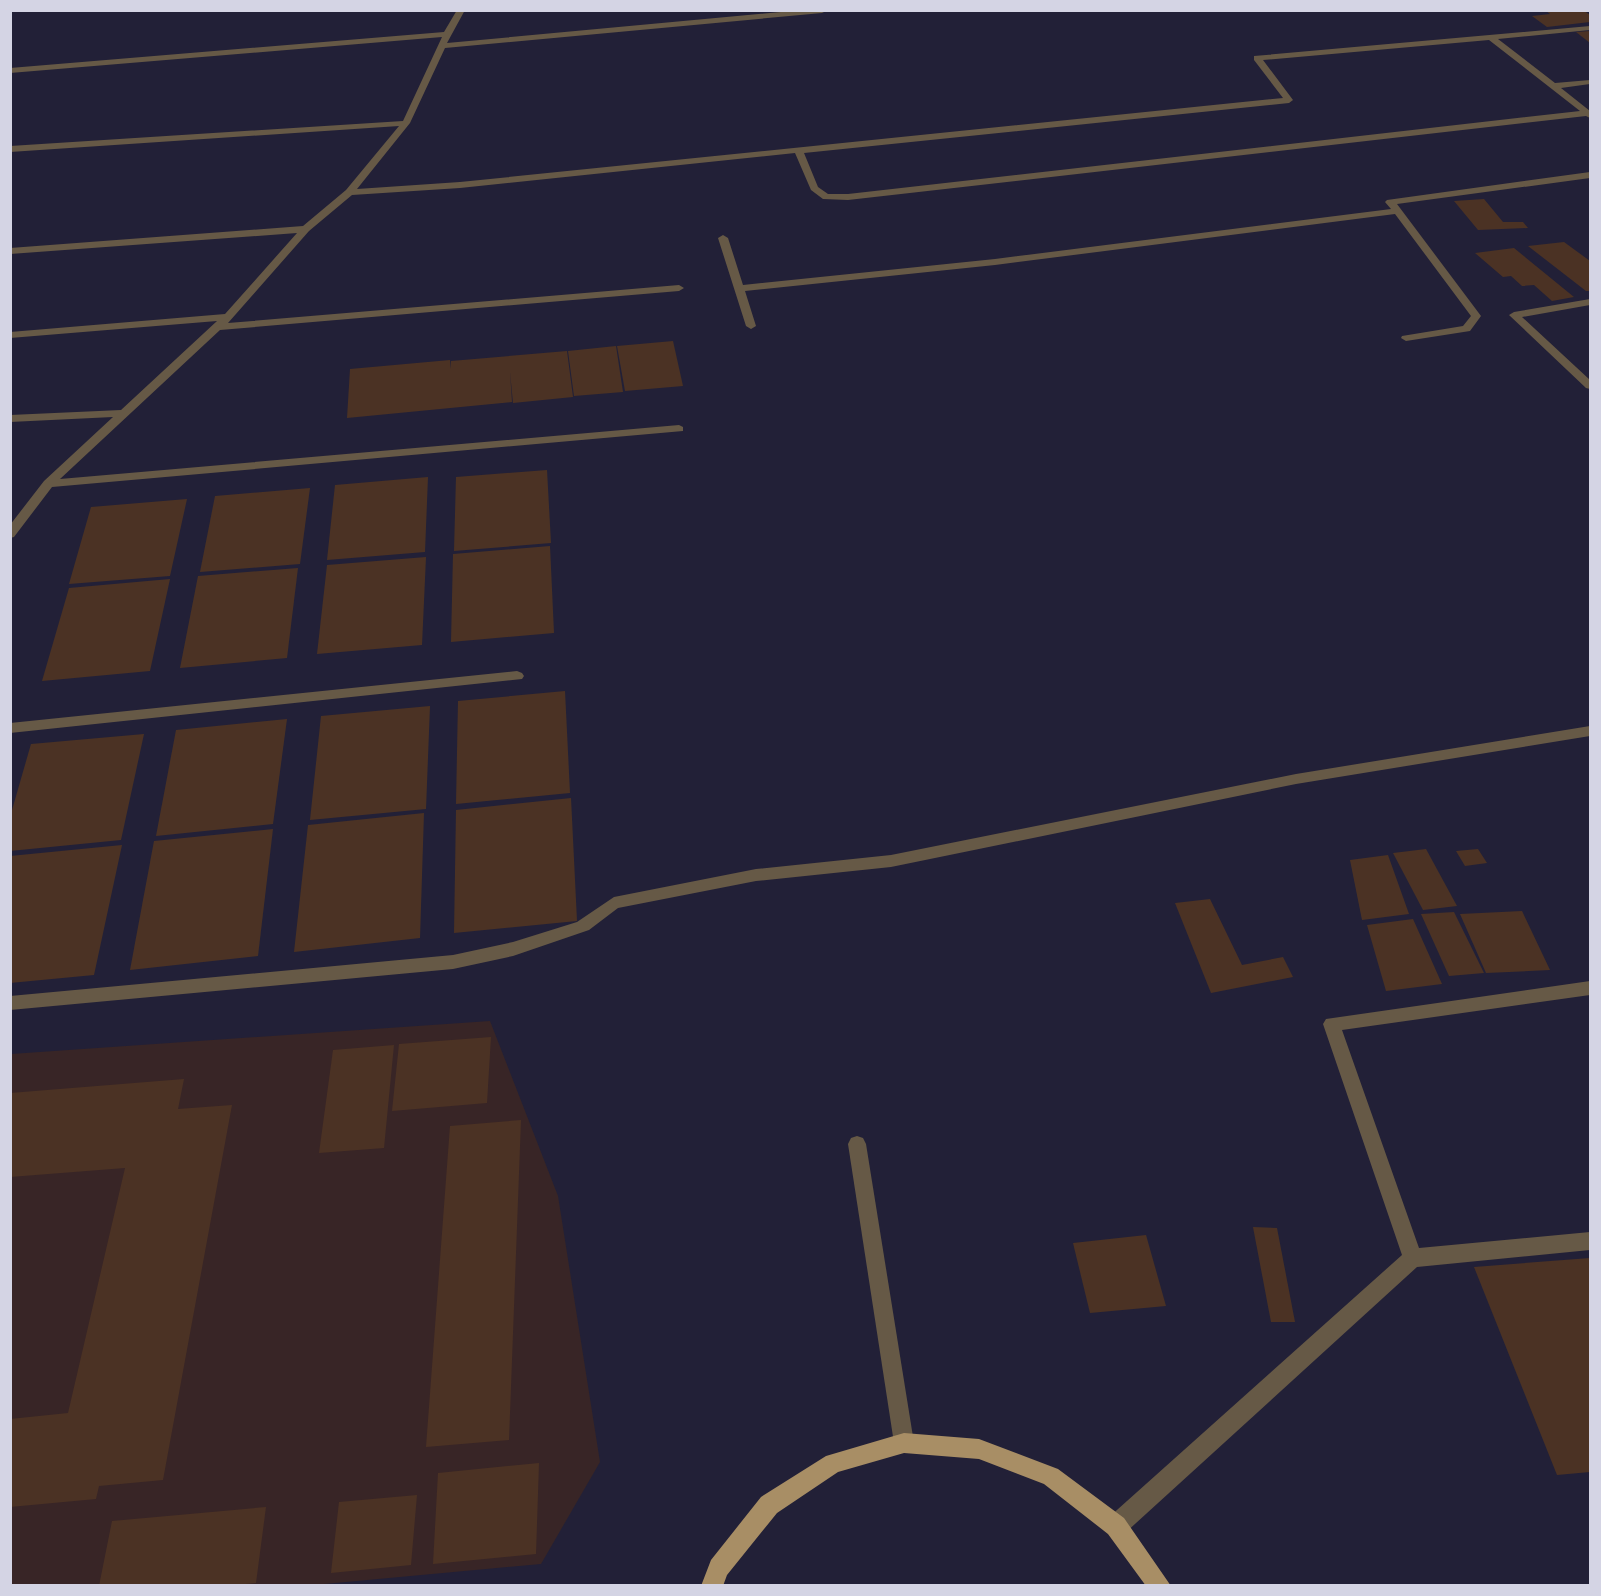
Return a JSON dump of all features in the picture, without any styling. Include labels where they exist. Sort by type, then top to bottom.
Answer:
[{"type":"main road","points":[[712,1586],[719,1568],[770,1505],[833,1463],[904,1443],[979,1449],[1051,1476],[1116,1526],[1160,1586]]},
{"type":"street","points":[[10,534],[16,520],[48,484],[228,317],[306,229],[349,192],[406,123],[447,34],[461,10]]},
{"type":"street","points":[[443,46],[822,11]]},
{"type":"street","points":[[349,192],[460,185],[1289,99],[1257,58],[1590,28]]},
{"type":"street","points":[[10,71],[447,34]]},
{"type":"street","points":[[1491,37],[1589,115]]},
{"type":"street","points":[[1553,86],[1590,82]]},
{"type":"street","points":[[798,150],[814,188],[826,197],[848,197],[1589,115]]},
{"type":"street","points":[[10,149],[406,123]]},
{"type":"street","points":[[739,289],[995,262],[1393,206],[1590,175]]},
{"type":"street","points":[[1393,206],[1476,316],[1466,329],[1406,338]]},
{"type":"street","points":[[10,251],[306,229]]},
{"type":"street","points":[[723,238],[751,326]]},
{"type":"street","points":[[217,327],[679,288]]},
{"type":"street","points":[[1590,302],[1514,315],[1590,386]]},
{"type":"street","points":[[10,335],[228,317]]},
{"type":"street","points":[[10,420],[126,413]]},
{"type":"street","points":[[48,484],[679,429]]},
{"type":"street","points":[[10,728],[518,676]]},
{"type":"street","points":[[10,1003],[453,962],[513,949],[583,926],[614,903],[756,875],[891,861],[1296,779],[1590,731]]},
{"type":"street","points":[[1413,1258],[1332,1023],[1590,988]]},
{"type":"street","points":[[857,1144],[904,1443]]},
{"type":"street","points":[[1116,1526],[1413,1258],[1590,1241]]},
{"type":"shaded area","points":[[490,1021],[558,1196],[600,1462],[541,1564],[303,1586],[11,1586],[11,1054]]},
{"type":"building","points":[[1545,10],[1583,10],[1590,15],[1590,22],[1547,27],[1532,16],[1550,14]]},
{"type":"building","points":[[1590,31],[1590,43],[1576,32]]},
{"type":"building","points":[[1484,199],[1503,222],[1523,222],[1528,228],[1478,230],[1454,201]]},
{"type":"building","points":[[1564,242],[1590,261],[1590,291],[1586,291],[1528,246]]},
{"type":"building","points":[[1514,248],[1574,297],[1552,301],[1534,285],[1522,286],[1511,276],[1503,277],[1475,253]]},
{"type":"building","points":[[673,341],[683,386],[625,391],[617,346]]},
{"type":"building","points":[[616,346],[623,392],[574,396],[568,351]]},
{"type":"building","points":[[567,351],[573,397],[513,403],[510,372],[512,402],[347,418],[350,369],[450,360],[451,369],[451,361]]},
{"type":"building","points":[[547,470],[551,543],[454,551],[456,477]]},
{"type":"building","points":[[428,477],[425,552],[327,560],[335,485]]},
{"type":"building","points":[[310,488],[300,564],[200,572],[215,496]]},
{"type":"building","points":[[187,499],[170,576],[69,584],[91,507]]},
{"type":"building","points":[[550,546],[554,633],[451,642],[453,554]]},
{"type":"building","points":[[426,557],[422,645],[317,654],[327,565]]},
{"type":"building","points":[[298,568],[287,658],[180,668],[198,576]]},
{"type":"building","points":[[170,579],[150,671],[42,681],[69,588]]},
{"type":"building","points":[[565,691],[570,793],[456,804],[458,701]]},
{"type":"building","points":[[430,706],[426,809],[310,820],[321,716]]},
{"type":"building","points":[[287,719],[273,824],[156,836],[176,730]]},
{"type":"building","points":[[144,734],[121,840],[10,851],[10,817],[31,744]]},
{"type":"building","points":[[571,798],[577,921],[454,933],[456,810]]},
{"type":"building","points":[[424,813],[420,938],[294,952],[308,825]]},
{"type":"building","points":[[273,829],[258,956],[130,970],[154,841]]},
{"type":"building","points":[[122,845],[94,975],[10,983],[10,856]]},
{"type":"building","points":[[1426,849],[1457,906],[1423,910],[1393,853]]},
{"type":"building","points":[[1478,849],[1487,863],[1465,866],[1456,851]]},
{"type":"building","points":[[1388,855],[1409,914],[1362,920],[1350,860]]},
{"type":"building","points":[[1210,899],[1242,965],[1283,957],[1293,977],[1211,993],[1175,903]]},
{"type":"building","points":[[1522,911],[1550,970],[1486,973],[1460,914]]},
{"type":"building","points":[[1454,912],[1484,973],[1449,976],[1421,914]]},
{"type":"building","points":[[1413,919],[1442,984],[1386,991],[1367,925]]},
{"type":"building","points":[[491,1037],[487,1103],[392,1111],[399,1044]]},
{"type":"building","points":[[394,1045],[384,1148],[319,1153],[333,1050]]},
{"type":"building","points":[[184,1079],[178,1109],[232,1105],[163,1480],[99,1486],[96,1499],[10,1507],[10,1419],[68,1413],[125,1168],[10,1177],[10,1093]]},
{"type":"building","points":[[521,1120],[509,1440],[426,1447],[450,1126]]},
{"type":"building","points":[[1253,1227],[1277,1228],[1295,1322],[1271,1322]]},
{"type":"building","points":[[1146,1235],[1166,1306],[1090,1313],[1073,1243]]},
{"type":"building","points":[[1590,1258],[1590,1472],[1557,1475],[1474,1267]]},
{"type":"building","points":[[539,1463],[536,1554],[433,1564],[438,1473]]},
{"type":"building","points":[[417,1495],[411,1565],[331,1573],[339,1502]]},
{"type":"building","points":[[266,1507],[256,1583],[226,1586],[99,1586],[112,1521]]}]
